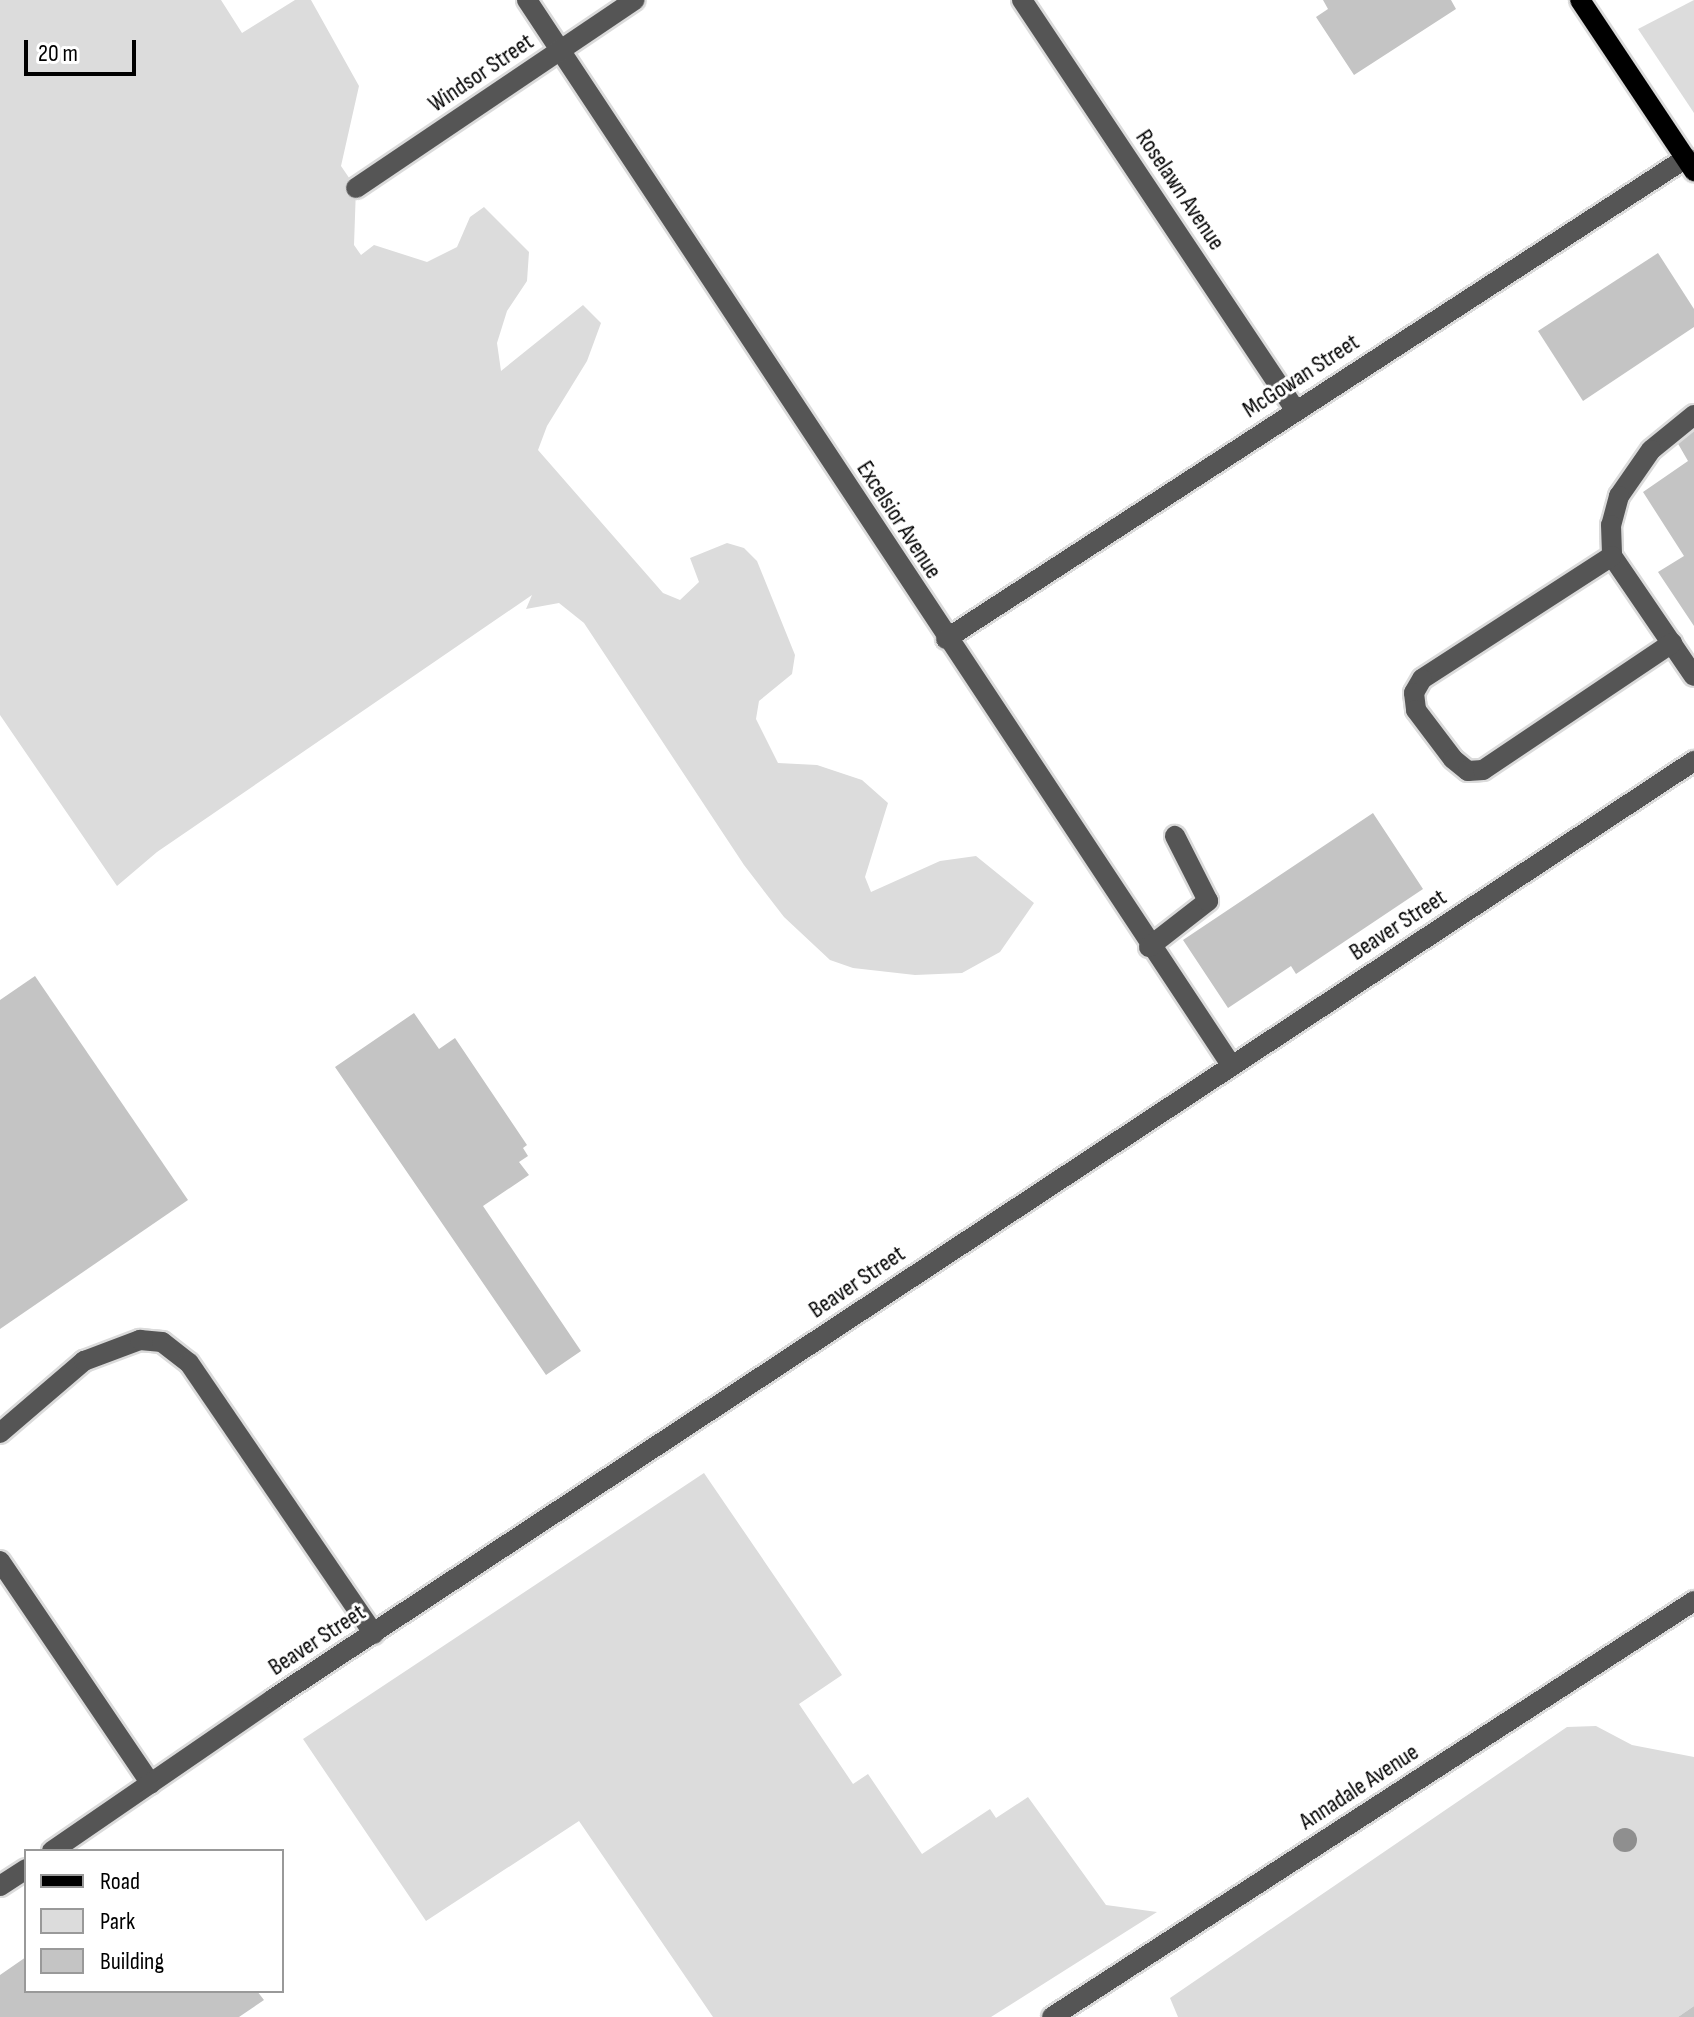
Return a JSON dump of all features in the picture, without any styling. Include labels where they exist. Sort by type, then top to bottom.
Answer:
[{"type":"main road","points":[[1580,0],[1690,164]]},
{"type":"street","name":"Excelsior Avenue","points":[[527,0],[1149,947],[1231,1065]]},
{"type":"street","name":"Windsor Street","points":[[356,188],[635,0]]},
{"type":"street","name":"Roselawn Avenue","points":[[1022,0],[1295,409]]},
{"type":"street","name":"McGowan Street","points":[[946,639],[1295,409],[1690,164]]},
{"type":"street","points":[[1694,415],[1651,450],[1619,496],[1611,525],[1612,556],[1694,676]]},
{"type":"street","points":[[1612,556],[1422,679],[1414,693],[1416,710],[1453,759],[1468,771],[1483,770],[1672,643]]},
{"type":"street","name":"Beaver Street","points":[[55,1849],[1231,1065],[1694,761]]},
{"type":"street","points":[[1149,947],[1208,901],[1175,836]]},
{"type":"street","points":[[0,1433],[84,1361],[140,1340],[162,1342],[189,1363],[374,1634]]},
{"type":"street","points":[[0,1561],[151,1784]]},
{"type":"street","name":"Annadale Avenue","points":[[1052,2017],[1694,1601]]},
{"type":"street","points":[[0,1886],[24,1870]]},
{"type":"green space","points":[[0,0],[221,0],[242,33],[295,0],[311,0],[359,86],[341,166],[356,188],[354,245],[361,255],[374,245],[427,262],[457,247],[470,217],[484,207],[529,252],[527,281],[507,311],[497,343],[501,371],[583,305],[601,323],[587,361],[547,426],[538,450],[663,593],[680,600],[699,582],[690,558],[727,543],[744,548],[757,561],[795,655],[792,674],[759,701],[756,719],[778,763],[817,765],[862,780],[888,803],[865,877],[871,892],[940,861],[976,856],[1034,903],[1000,952],[962,973],[915,975],[853,968],[830,960],[784,917],[744,865],[584,623],[559,603],[526,609],[532,595],[157,852],[117,886],[0,715]]},
{"type":"green space","points":[[1694,0],[1694,113],[1638,29]]},
{"type":"green space","points":[[704,1473],[842,1675],[799,1704],[853,1784],[868,1774],[922,1854],[990,1809],[996,1818],[1028,1797],[1106,1905],[1157,1912],[991,2017],[713,2017],[579,1821],[426,1921],[303,1739]]},
{"type":"green space","points":[[1596,1726],[1632,1745],[1694,1757],[1694,2006],[1678,2017],[1178,2017],[1170,1998],[1567,1727]]},
{"type":"building","points":[[1323,0],[1451,0],[1456,9],[1354,75],[1316,17],[1328,9]]},
{"type":"building","points":[[1658,253],[1694,309],[1694,327],[1583,401],[1538,331]]},
{"type":"building","points":[[1694,431],[1694,626],[1658,572],[1684,556],[1643,492],[1688,461],[1677,442]]},
{"type":"building","points":[[1373,813],[1423,889],[1296,974],[1291,966],[1228,1008],[1183,940]]},
{"type":"building","points":[[35,976],[188,1200],[0,1329],[0,1000]]},
{"type":"building","points":[[414,1013],[439,1049],[455,1038],[527,1145],[523,1148],[528,1156],[519,1162],[529,1175],[483,1206],[581,1351],[546,1375],[335,1067]]},
{"type":"building","points":[[24,1958],[24,1993],[259,1993],[264,2000],[239,2017],[0,2017],[0,1975]]},
{"type":"building","points":[[1694,2006],[1694,2017],[1678,2017]]}]
